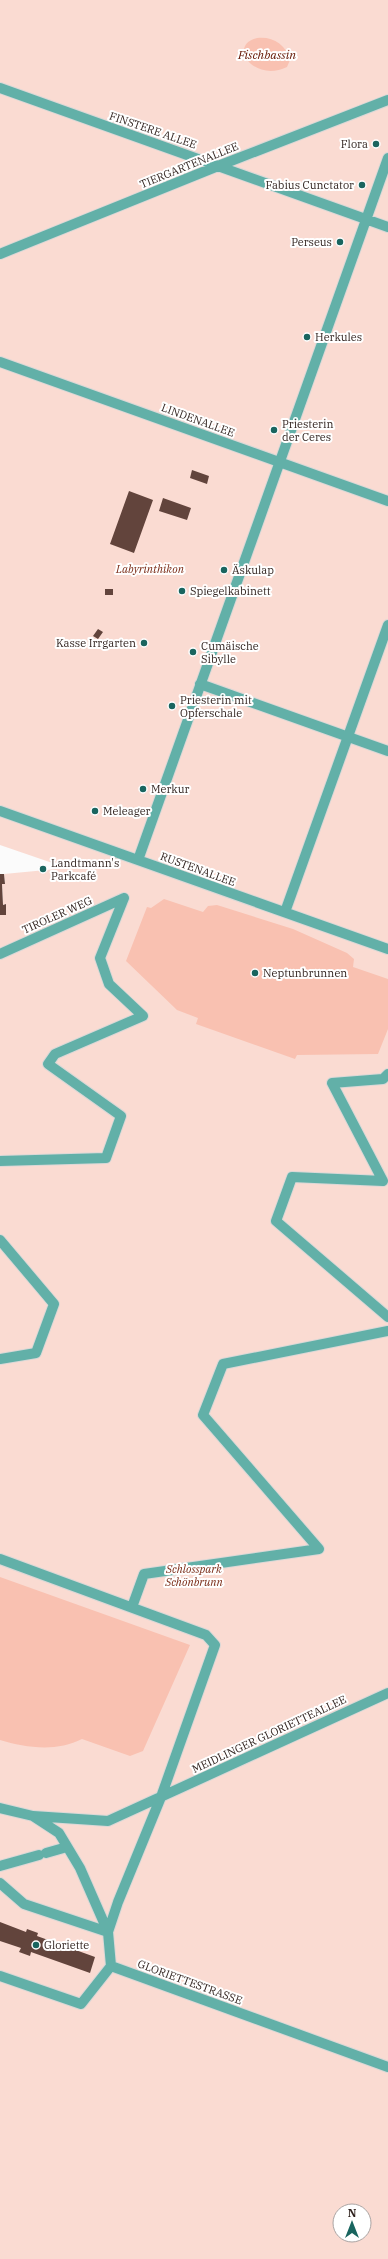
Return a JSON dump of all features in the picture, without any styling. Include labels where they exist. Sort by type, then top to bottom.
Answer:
[{"type":"street","name":"FINSTERE ALLEE","points":[[0,88],[388,227]]},
{"type":"street","name":"TIERGARTENALLEE","points":[[0,254],[218,166],[388,100]]},
{"type":"street","points":[[138,860],[388,158]]},
{"type":"street","name":"LINDENALLEE","points":[[0,362],[388,501]]},
{"type":"street","points":[[285,912],[388,625]]},
{"type":"street","points":[[200,684],[388,752]]},
{"type":"street","name":"RUSTENALLEE","points":[[0,811],[388,949]]},
{"type":"street","name":"TIROLER WEG","points":[[0,954],[124,898],[100,958],[109,984],[143,1016],[55,1054],[48,1064],[121,1116],[106,1158],[0,1161]]},
{"type":"street","points":[[388,1074],[383,1079],[332,1083],[383,1181],[292,1177],[276,1221],[388,1317]]},
{"type":"street","points":[[0,1240],[54,1304],[36,1353],[0,1359]]},
{"type":"street","points":[[132,1607],[144,1574],[320,1549],[204,1415],[223,1364],[388,1331]]},
{"type":"street","points":[[0,1559],[206,1635],[215,1645],[161,1797],[118,1902],[108,1932]]},
{"type":"street","name":"MEIDLINGER GLORIETTEALLEE","points":[[33,1816],[108,1820],[388,1693]]},
{"type":"street","points":[[0,1808],[33,1816],[59,1832],[80,1868],[108,1932],[111,1966],[81,2004],[0,1976]]},
{"type":"street","points":[[0,1866],[68,1847]]},
{"type":"street","points":[[0,1883],[24,1904],[108,1932]]},
{"type":"street","name":"GLORIETTESTRASSE","points":[[111,1966],[388,2067]]},
{"type":"green space","name":"Schlosspark Schönbrunn","points":[[0,0],[388,0],[388,2259],[0,2259],[0,915],[6,914],[6,904],[3,905],[2,884],[5,884],[4,874],[67,868],[0,845]]},
{"type":"water","name":"Fischbassin","points":[[257,38],[268,38],[282,45],[290,60],[287,67],[275,71],[264,70],[255,67],[248,61],[244,48],[248,42]]},
{"type":"water","name":"Neptunbrunnen","points":[[164,899],[203,912],[208,906],[217,905],[293,929],[347,953],[354,959],[353,967],[388,979],[388,1029],[378,1054],[297,1055],[295,1059],[196,1024],[198,1018],[177,1010],[126,961],[147,907],[151,908]]},
{"type":"water","points":[[0,1577],[190,1645],[143,1751],[130,1756],[82,1739],[62,1746],[52,1747],[31,1747],[0,1740]]},
{"type":"building","points":[[192,470],[209,476],[207,484],[190,478]]},
{"type":"building","points":[[129,491],[153,500],[134,553],[110,544]]},
{"type":"building","points":[[163,498],[191,508],[187,520],[159,511]]},
{"type":"building","points":[[105,589],[113,589],[113,595],[105,595]]},
{"type":"building","points":[[98,629],[103,632],[98,639],[93,636]]},
{"type":"building","name":"Kasse Irrgarten","points":[[142,639],[147,641],[145,646],[140,645]]},
{"type":"building","points":[[0,874],[4,874],[5,884],[2,884],[3,905],[6,904],[6,915],[0,915]]},
{"type":"building","name":"Gloriette","points":[[0,1922],[26,1932],[27,1929],[38,1933],[37,1936],[95,1957],[90,1973],[31,1952],[30,1956],[19,1952],[21,1948],[0,1941]]},
{"type":"place","name":"Flora","points":[[376,144]]},
{"type":"place","name":"Fabius Cunctator","points":[[362,185]]},
{"type":"place","name":"Perseus","points":[[340,242]]},
{"type":"place","name":"Herkules","points":[[307,337]]},
{"type":"place","name":"Priesterin der Ceres","points":[[274,430]]},
{"type":"place","name":"Äskulap","points":[[224,570]]},
{"type":"place","name":"Spiegelkabinett","points":[[182,591]]},
{"type":"place","name":"Kasse Irrgarten","points":[[144,643]]},
{"type":"place","name":"Cumäische Sibylle","points":[[193,652]]},
{"type":"place","name":"Priesterin mit Opferschale","points":[[172,706]]},
{"type":"place","name":"Merkur","points":[[143,789]]},
{"type":"place","name":"Meleager","points":[[95,811]]},
{"type":"place","name":"Landtmann's Parkcafé","points":[[43,869]]},
{"type":"place","name":"Neptunbrunnen","points":[[255,973]]},
{"type":"place","name":"Gloriette","points":[[36,1945]]},
{"type":"park label","name":"Labyrinthikon","points":[[150,569]]}]
